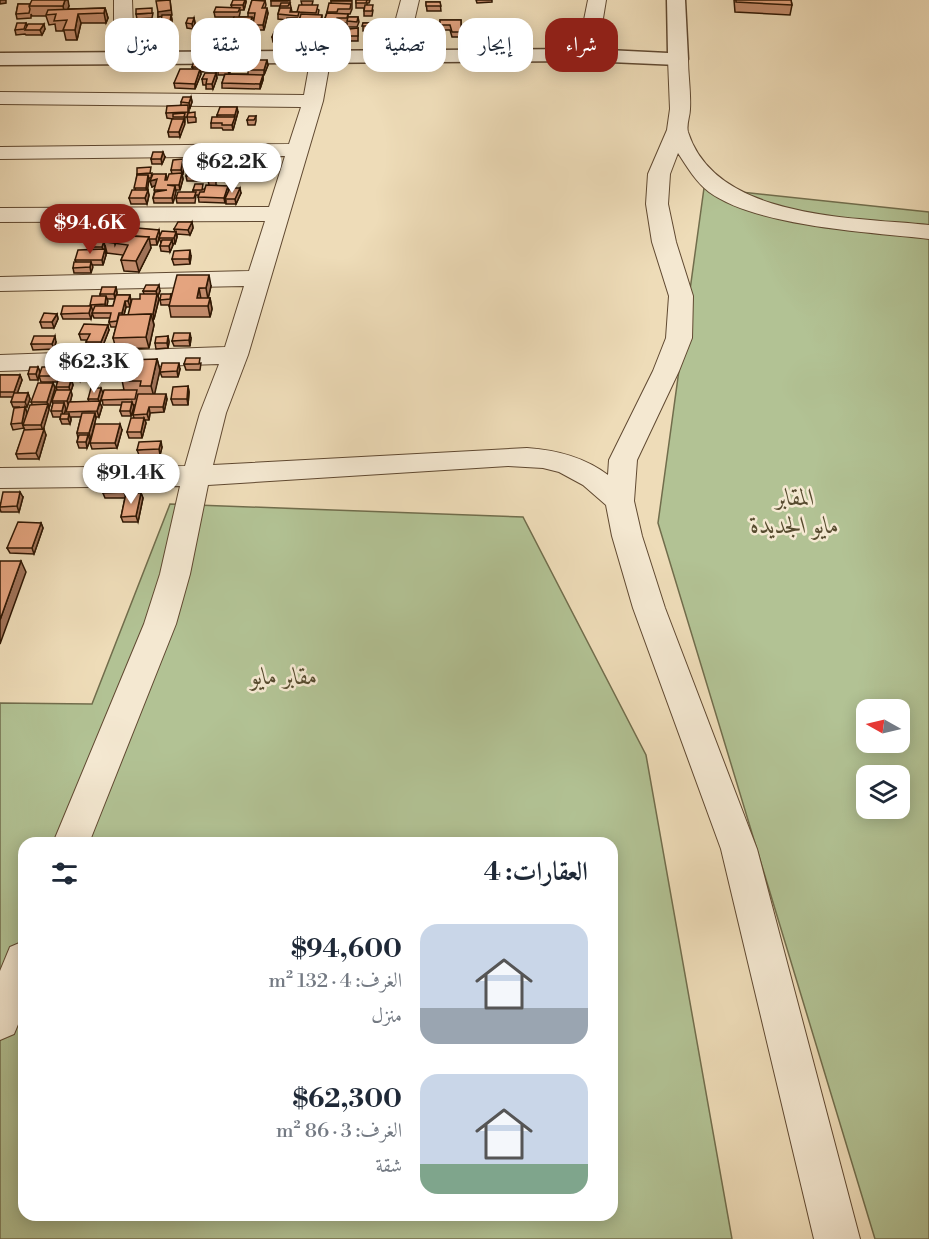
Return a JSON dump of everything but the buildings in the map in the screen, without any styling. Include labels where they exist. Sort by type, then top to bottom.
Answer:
[{"type":"street","points":[[123,0],[123,18]]},
{"type":"street","points":[[406,18],[410,0]]},
{"type":"street","points":[[594,18],[597,0]]},
{"type":"street","points":[[676,0],[680,109],[677,130],[659,174],[657,204],[664,242],[681,296],[679,338],[666,371],[623,460],[620,501],[627,536],[649,608],[698,732],[739,849],[837,1239]]},
{"type":"street","points":[[446,56],[545,55]]},
{"type":"street","points":[[618,56],[678,59]]},
{"type":"street","points":[[0,59],[105,57]]},
{"type":"street","points":[[179,57],[273,57]]},
{"type":"street","points":[[73,837],[160,624],[175,574],[196,476],[213,413],[235,355],[259,278],[313,101],[318,72]]},
{"type":"street","points":[[0,98],[313,101]]},
{"type":"street","points":[[677,130],[693,160],[709,181],[720,190],[747,203],[800,216],[929,231]]},
{"type":"street","points":[[0,153],[298,150]]},
{"type":"street","points":[[0,215],[278,214]]},
{"type":"street","points":[[0,284],[259,278]]},
{"type":"street","points":[[0,363],[235,355]]},
{"type":"street","points":[[0,478],[196,476],[508,457],[543,457],[562,461],[588,474],[620,501]]},
{"type":"street","points":[[0,1020],[18,975]]},
{"type":"green space","name":"المقابر مايو الجديدة","points":[[704,188],[929,212],[929,1239],[875,1239],[658,523]]},
{"type":"green space","name":"مقابر مايو","points":[[170,504],[523,517],[646,755],[732,1239],[0,1239],[0,703],[92,704]]}]
